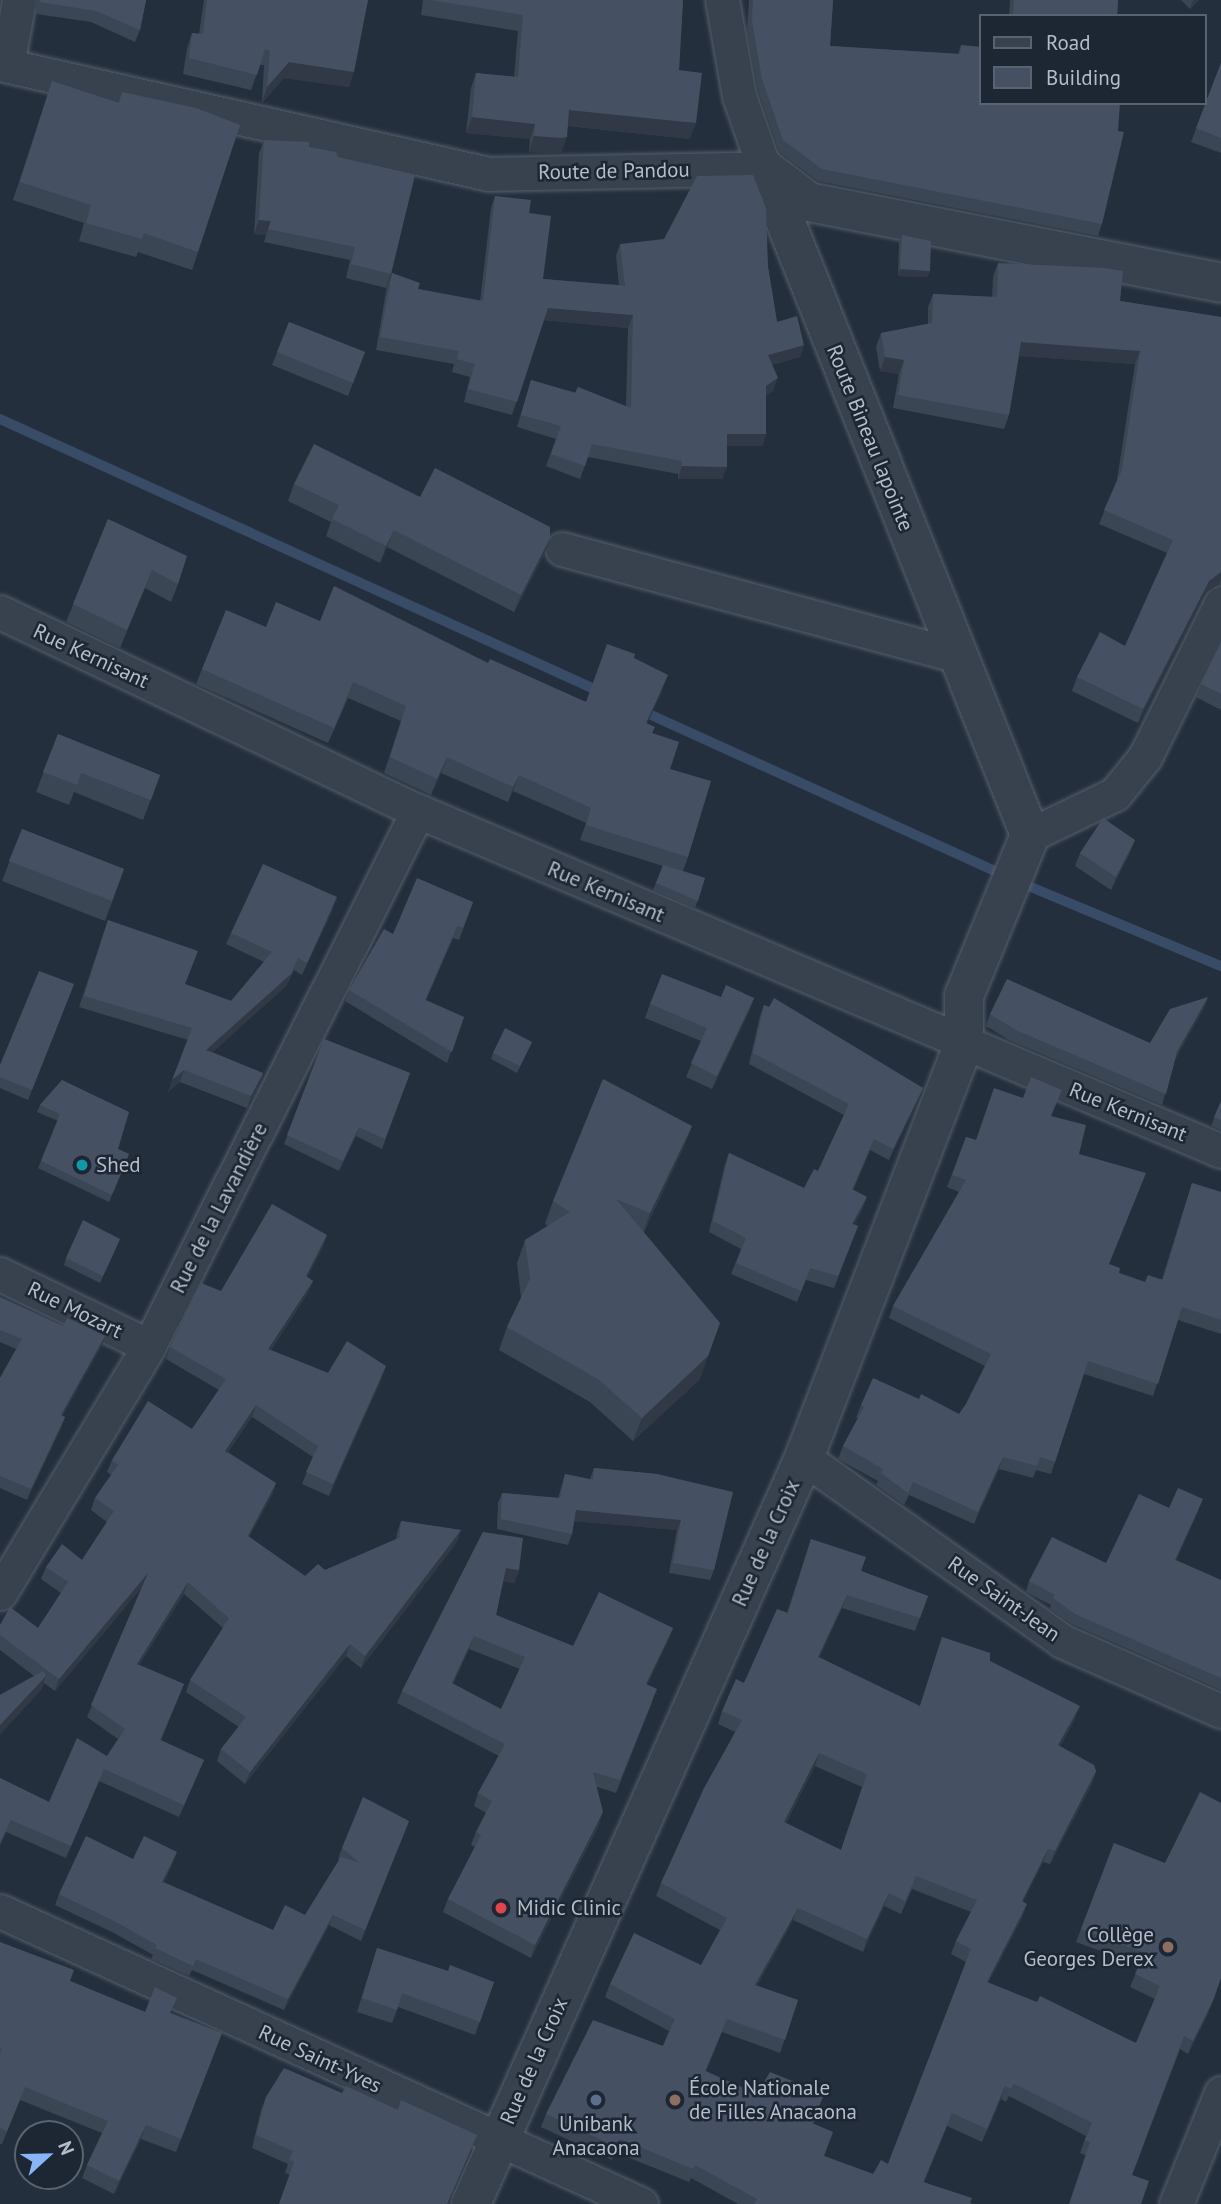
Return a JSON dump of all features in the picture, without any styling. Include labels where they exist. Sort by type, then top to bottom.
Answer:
[{"type":"street","points":[[4,64],[19,0]]},
{"type":"street","name":"Route Bineau lapointe","points":[[722,0],[739,96],[764,168],[956,654],[1015,867]]},
{"type":"street","name":"Route de Pandou","points":[[4,64],[489,174],[764,168]]},
{"type":"street","points":[[764,168],[809,202],[1221,283]]},
{"type":"street","points":[[562,550],[956,654]]},
{"type":"street","points":[[1015,867],[1115,794],[1145,757],[1221,603]]},
{"type":"street","name":"Rue Kernisant","points":[[0,612],[418,811],[964,1044],[1221,1150]]},
{"type":"street","name":"Rue de la Lavandière","points":[[0,1594],[149,1346],[418,811]]},
{"type":"street","name":"Rue de la Croix","points":[[471,2204],[804,1458],[964,1044],[964,996],[1015,867]]},
{"type":"street","name":"Rue Mozart","points":[[0,1275],[149,1346]]},
{"type":"street","name":"Rue Saint-Jean","points":[[804,1458],[1062,1641],[1221,1711]]},
{"type":"street","name":"Rue Saint-Yves","points":[[0,1911],[498,2141],[641,2204]]},
{"type":"street","points":[[1176,2204],[1221,2093]]},
{"type":"building","points":[[40,0],[146,0],[140,30],[96,11]]},
{"type":"building","points":[[207,0],[368,0],[354,72],[289,62],[267,87],[270,50],[265,49],[257,75],[189,58],[192,33],[203,34]]},
{"type":"building","points":[[431,0],[683,0],[679,70],[702,73],[696,123],[569,110],[567,137],[561,138],[534,136],[535,124],[472,117],[476,73],[518,77],[523,15]]},
{"type":"building","points":[[753,0],[833,0],[830,46],[960,54],[961,45],[979,47],[979,105],[1120,105],[1118,131],[1124,132],[1102,224],[822,169],[783,140],[762,79],[752,21]]},
{"type":"building","points":[[1014,0],[1118,0],[1117,14],[1013,14]]},
{"type":"building","points":[[1221,63],[1221,138],[1196,128]]},
{"type":"building","points":[[52,81],[119,103],[122,92],[196,108],[240,125],[198,252],[144,233],[142,239],[86,223],[91,205],[20,182]]},
{"type":"building","points":[[264,140],[309,142],[309,147],[336,152],[338,157],[415,175],[391,274],[351,264],[355,247],[268,229],[271,221],[259,220]]},
{"type":"building","points":[[753,175],[766,208],[768,267],[777,322],[797,316],[804,345],[768,355],[778,378],[766,386],[766,434],[727,434],[727,467],[682,466],[682,461],[592,444],[585,466],[551,454],[561,426],[521,415],[531,380],[575,393],[578,387],[631,408],[633,315],[548,308],[517,402],[468,389],[475,364],[457,359],[459,351],[380,337],[392,273],[420,283],[418,289],[483,301],[495,196],[531,200],[529,213],[551,216],[543,279],[625,286],[620,244],[664,239],[697,176]]},
{"type":"building","points":[[902,235],[931,241],[930,271],[900,269]]},
{"type":"building","points":[[998,263],[1123,271],[1120,301],[1221,317],[1221,572],[1209,581],[1143,709],[1077,677],[1100,632],[1125,646],[1173,540],[1104,510],[1122,470],[1140,351],[1021,342],[1009,415],[898,395],[904,360],[885,357],[881,333],[932,323],[933,294],[997,297]]},
{"type":"building","points":[[289,322],[365,352],[353,383],[277,352]]},
{"type":"building","points":[[314,444],[420,497],[435,468],[550,527],[550,538],[521,595],[394,530],[386,546],[332,519],[339,505],[294,484]]},
{"type":"building","points":[[108,519],[187,556],[178,584],[152,570],[127,630],[73,604]]},
{"type":"building","points":[[334,586],[488,663],[490,659],[586,702],[607,644],[635,654],[634,658],[668,675],[646,723],[655,727],[652,733],[679,742],[670,769],[711,781],[688,857],[586,825],[591,808],[519,775],[513,787],[447,757],[437,779],[390,757],[406,706],[353,682],[334,728],[202,669],[226,610],[266,627],[276,602],[320,621]]},
{"type":"building","points":[[1221,643],[1221,694],[1201,684]]},
{"type":"building","points":[[58,734],[160,775],[151,800],[81,773],[77,785],[43,772]]},
{"type":"building","points":[[1103,818],[1135,840],[1116,877],[1080,853]]},
{"type":"building","points":[[22,829],[124,869],[112,901],[9,861]]},
{"type":"building","points":[[263,864],[337,897],[307,963],[298,958],[291,974],[206,1050],[263,1073],[251,1096],[184,1070],[172,1080],[192,1028],[84,996],[108,920],[198,951],[185,984],[231,1001],[272,952],[231,933]]},
{"type":"building","points":[[663,865],[705,878],[698,901],[656,883]]},
{"type":"building","points":[[417,878],[473,902],[463,928],[457,926],[425,1000],[464,1017],[452,1052],[349,990],[384,929],[393,934]]},
{"type":"building","points":[[39,971],[74,984],[32,1090],[0,1077],[0,1065]]},
{"type":"building","points":[[662,974],[721,997],[726,985],[754,998],[717,1076],[691,1063],[707,1028],[650,1004]]},
{"type":"building","points":[[1007,979],[1150,1043],[1170,1009],[1208,997],[1177,1052],[1166,1094],[1016,1030],[990,1014]]},
{"type":"building","points":[[774,998],[923,1088],[893,1149],[874,1139],[852,1189],[867,1197],[852,1224],[858,1226],[838,1276],[810,1268],[801,1291],[736,1263],[746,1238],[713,1221],[729,1153],[804,1188],[814,1169],[818,1171],[849,1104],[753,1053],[764,1005],[769,1007]]},
{"type":"building","points":[[505,1028],[532,1042],[520,1066],[493,1053]]},
{"type":"building","points":[[324,1039],[410,1073],[385,1139],[359,1127],[343,1161],[287,1135]]},
{"type":"building","points":[[1031,1077],[1062,1090],[1051,1116],[1086,1125],[1079,1154],[1146,1173],[1109,1264],[1120,1268],[1119,1273],[1145,1282],[1148,1275],[1163,1280],[1192,1183],[1221,1192],[1221,1320],[1182,1307],[1158,1384],[1088,1361],[1055,1462],[1040,1457],[1037,1466],[1003,1457],[978,1512],[913,1482],[908,1493],[881,1473],[883,1469],[843,1446],[864,1407],[861,1405],[873,1378],[919,1399],[921,1394],[959,1414],[966,1404],[991,1354],[893,1306],[966,1180],[952,1175],[966,1137],[976,1140],[994,1088],[1023,1098]]},
{"type":"building","points":[[603,1079],[692,1126],[650,1213],[616,1199],[720,1323],[708,1356],[642,1418],[598,1379],[507,1327],[530,1279],[525,1240],[570,1212],[553,1201]]},
{"type":"building","points":[[62,1080],[129,1112],[118,1149],[129,1154],[112,1195],[41,1161],[60,1114],[40,1105]]},
{"type":"building","points":[[1221,1101],[1221,1120],[1214,1117]]},
{"type":"building","points":[[272,1204],[327,1235],[306,1276],[313,1281],[268,1349],[328,1373],[347,1341],[386,1366],[333,1484],[306,1472],[318,1446],[256,1405],[225,1451],[276,1483],[248,1536],[305,1576],[318,1564],[325,1570],[399,1538],[401,1521],[461,1530],[365,1656],[350,1644],[250,1772],[221,1749],[246,1717],[190,1680],[229,1618],[188,1582],[137,1664],[184,1684],[160,1740],[204,1760],[184,1805],[104,1769],[71,1846],[11,1820],[0,1842],[0,1778],[49,1802],[77,1738],[107,1756],[125,1729],[91,1705],[148,1573],[59,1679],[0,1635],[0,1625],[10,1607],[38,1628],[68,1582],[46,1567],[62,1544],[82,1560],[114,1511],[95,1498],[118,1465],[112,1460],[148,1401],[192,1429],[226,1379],[170,1347],[201,1283],[221,1291]]},
{"type":"building","points":[[83,1220],[120,1239],[103,1276],[66,1258]]},
{"type":"building","points":[[0,1297],[63,1326],[67,1318],[105,1336],[61,1415],[65,1417],[31,1489],[0,1476],[0,1378],[22,1339],[0,1330]]},
{"type":"building","points":[[594,1468],[657,1474],[733,1492],[714,1570],[673,1563],[681,1520],[576,1510],[572,1534],[501,1519],[502,1493],[560,1498],[565,1474],[593,1480]]},
{"type":"building","points":[[1178,1488],[1203,1499],[1175,1560],[1221,1580],[1221,1678],[1075,1614],[1053,1598],[1055,1595],[1029,1581],[1052,1537],[1106,1563],[1139,1494],[1169,1508]]},
{"type":"building","points":[[483,1532],[523,1538],[519,1570],[506,1568],[496,1615],[573,1646],[599,1592],[673,1628],[646,1684],[657,1689],[620,1780],[593,1772],[603,1812],[535,1945],[448,1899],[481,1835],[476,1832],[492,1801],[478,1793],[505,1744],[402,1691]],"holes":[[[474,1636],[525,1657],[501,1709],[452,1683]]]},
{"type":"building","points":[[811,1539],[866,1557],[861,1571],[928,1596],[920,1618],[847,1595],[818,1657],[920,1706],[942,1637],[990,1653],[990,1661],[1080,1706],[1058,1745],[1094,1765],[1096,1771],[1055,1851],[1048,1849],[1022,1901],[1027,1904],[987,1982],[1037,2002],[1040,1996],[1136,2043],[1160,1986],[1135,1974],[1145,1953],[1081,1929],[1114,1843],[1165,1863],[1200,1792],[1221,1803],[1221,1978],[1193,2041],[1184,2036],[1132,2175],[1149,2181],[1141,2204],[1069,2204],[1090,2142],[1085,2140],[1092,2123],[1014,2084],[1011,2089],[1005,2086],[987,2129],[952,2113],[923,2182],[972,2198],[970,2203],[973,2204],[754,2204],[757,2199],[695,2165],[693,2169],[620,2139],[616,2147],[546,2114],[593,2020],[663,2046],[675,2019],[610,1984],[634,1933],[701,1965],[727,1918],[661,1883],[704,1788],[742,1720],[722,1711],[736,1679],[744,1683],[777,1609],[788,1613]],"holes":[[[819,1753],[867,1774],[841,1850],[784,1822]],[[916,1876],[977,1900],[956,1941],[971,1949],[888,2164],[881,2160],[873,2174],[824,2156],[833,2132],[812,2123],[824,2094],[770,2072],[757,2094],[705,2071],[727,2019],[785,2040],[798,2000],[755,1985],[798,1908],[867,1939],[889,1893],[905,1901]]]},
{"type":"building","points":[[43,1671],[46,1676],[0,1725],[0,1695]]},
{"type":"building","points":[[363,1797],[409,1821],[365,1930],[333,1915],[288,1999],[196,1959],[193,1966],[155,1948],[157,1945],[118,1923],[59,1894],[86,1836],[133,1859],[144,1836],[177,1852],[162,1882],[273,1930],[285,1905],[305,1915],[341,1857],[360,1863],[342,1848]]},
{"type":"building","points":[[0,1942],[74,1970],[70,1981],[145,2012],[155,1987],[177,1998],[170,2013],[222,2033],[181,2139],[146,2125],[119,2181],[87,2165],[108,2121],[25,2087],[7,2131],[0,2128]]},
{"type":"building","points":[[377,1948],[448,1971],[450,1965],[494,1982],[480,2022],[402,1993],[397,2010],[362,1998]]},
{"type":"building","points":[[284,2068],[342,2093],[346,2086],[398,2110],[401,2100],[477,2135],[447,2204],[279,2204],[294,2162],[289,2160],[293,2151],[256,2135],[266,2097]]},
{"type":"waterway","points":[[0,419],[603,693]]},
{"type":"waterway","points":[[640,710],[1026,885],[1221,966]]},
{"type":"place","name":"Shed","points":[[82,1165]]},
{"type":"place","name":"Midic Clinic","points":[[501,1908]]},
{"type":"place","name":"Collège Georges Derex","points":[[1168,1947]]},
{"type":"place","name":"Unibank Anacaona","points":[[596,2100]]},
{"type":"place","name":"École Nationale de Filles Anacaona","points":[[675,2100]]}]
